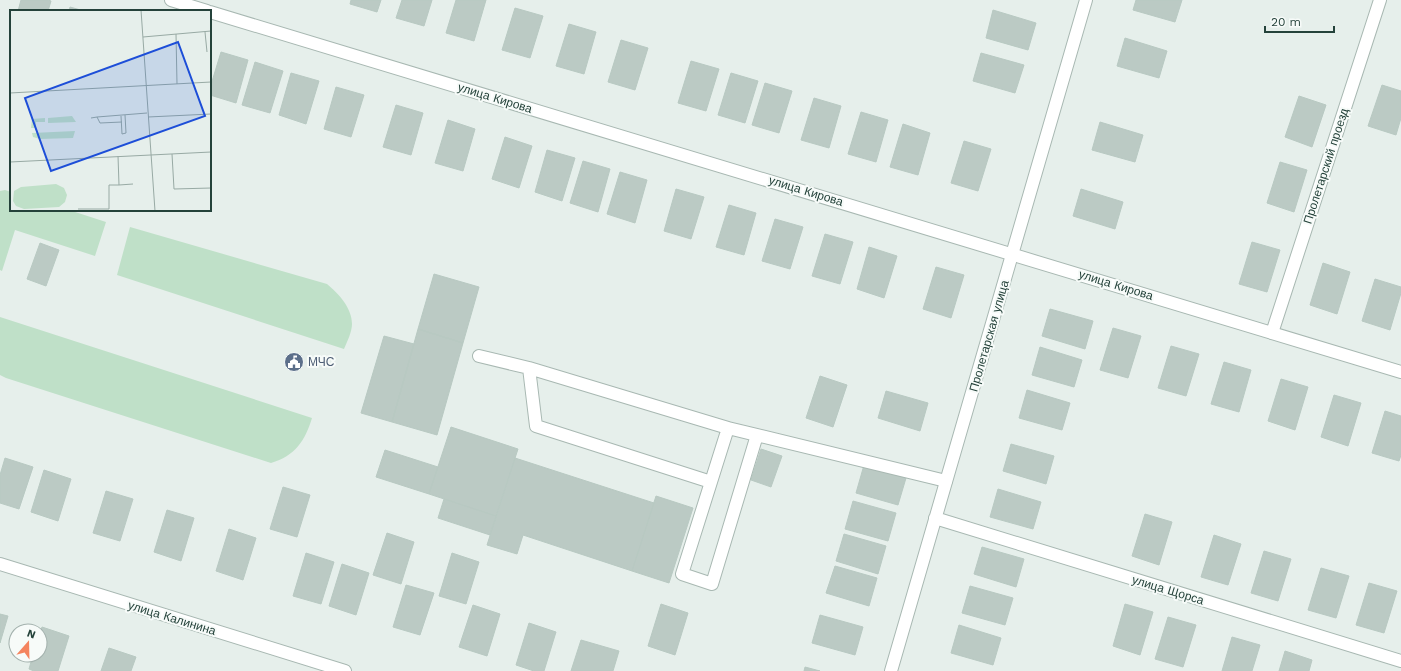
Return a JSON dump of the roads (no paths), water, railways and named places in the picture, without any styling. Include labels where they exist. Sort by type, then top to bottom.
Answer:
[{"type":"street","points":[[171,0],[204,10]]},
{"type":"street","name":"Пролетарская улица","points":[[891,671],[1086,0]]},
{"type":"street","name":"Пролетарский проезд","points":[[1272,333],[1380,0]]},
{"type":"street","name":"улица Кирова","points":[[211,12],[1401,372]]},
{"type":"street","points":[[479,356],[529,368],[728,428],[946,481]]},
{"type":"street","points":[[529,368],[536,426],[711,482]]},
{"type":"street","points":[[728,428],[682,574],[712,584],[757,435]]},
{"type":"street","name":"улица Щорса","points":[[935,518],[1401,661]]},
{"type":"street","name":"улица Калинина","points":[[0,564],[345,671]]},
{"type":"place","name":"МЧС","points":[[294,362]]}]
